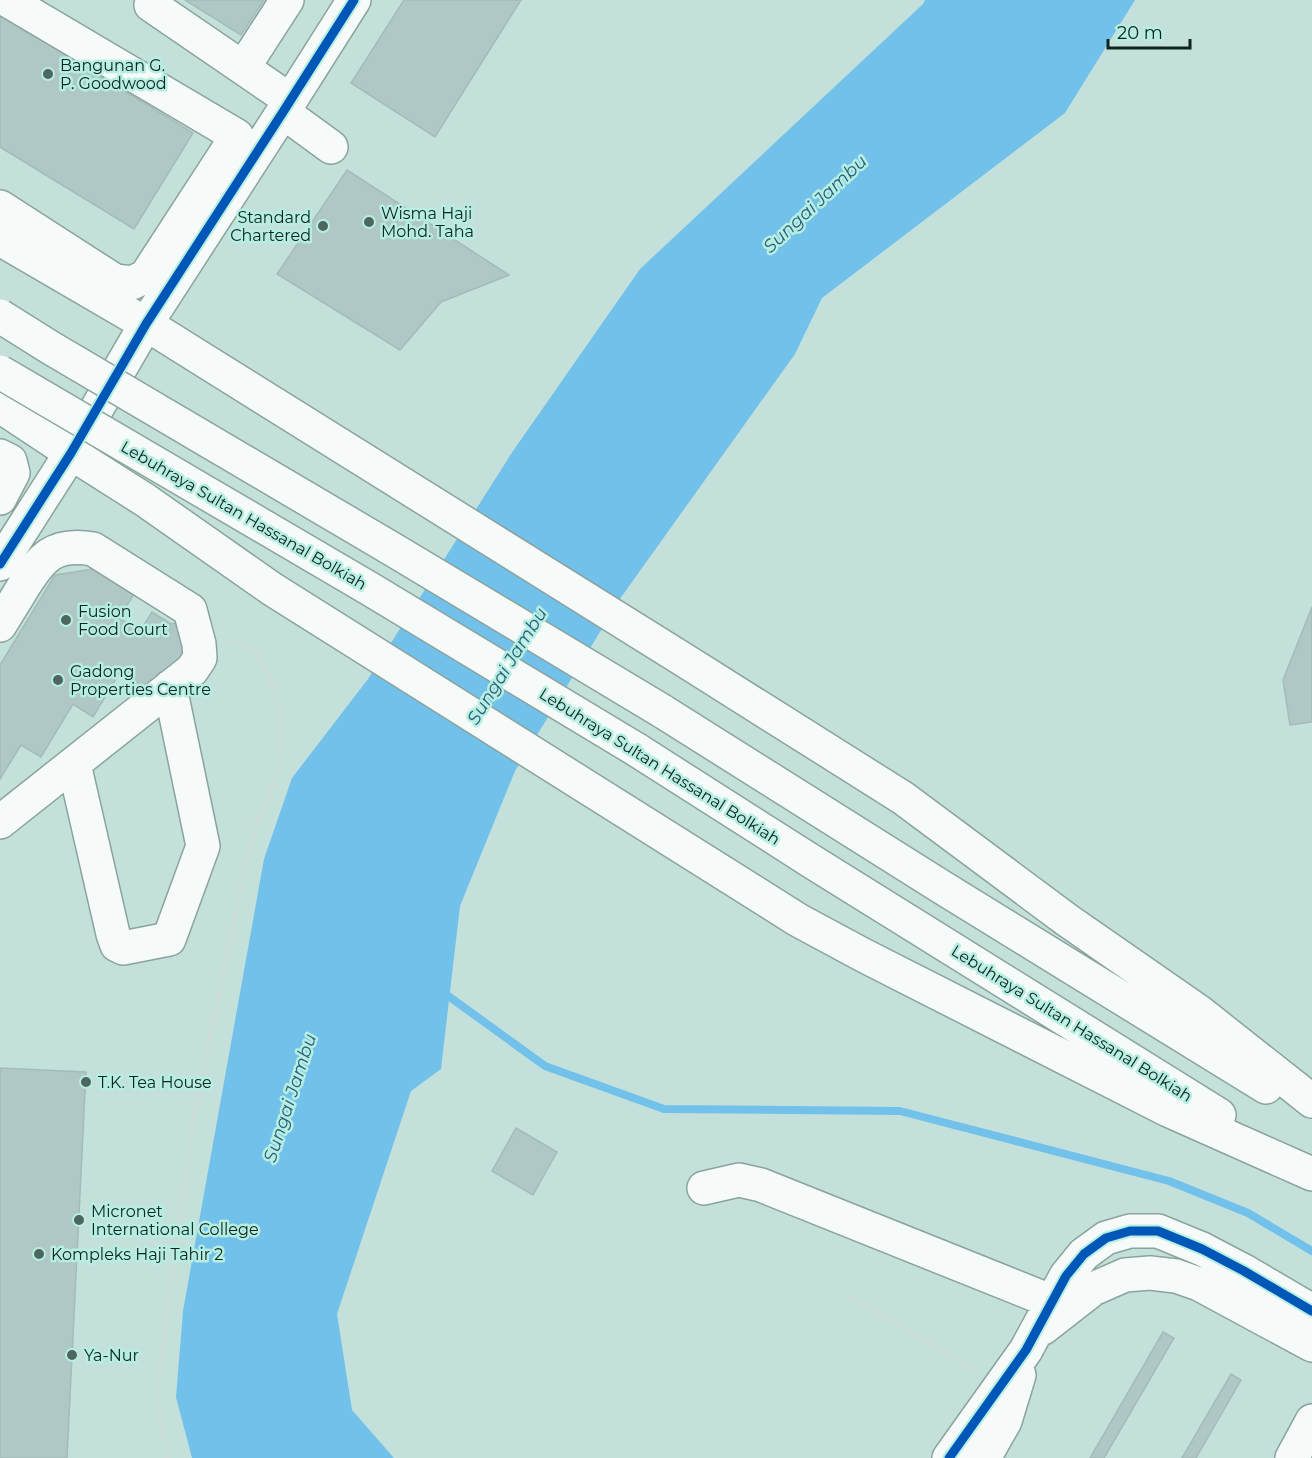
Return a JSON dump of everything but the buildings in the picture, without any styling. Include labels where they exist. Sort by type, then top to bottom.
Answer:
[{"type":"main road","points":[[0,207],[116,281],[132,283],[146,276],[237,136],[7,0]]},
{"type":"main road","points":[[154,0],[151,5],[243,68],[331,147]]},
{"type":"main road","points":[[243,68],[286,0]]},
{"type":"main road","points":[[0,615],[3,559],[71,453],[146,324],[354,0]]},
{"type":"main road","points":[[0,239],[146,324],[903,798],[1067,920],[1198,1011],[1312,1101]]},
{"type":"main road","points":[[0,316],[662,711],[912,869],[1312,1115]]},
{"type":"main road","name":"Lebuhraya Sultan Hassanal Bolkiah","points":[[0,372],[370,589],[637,750],[1312,1174]]},
{"type":"main road","points":[[0,406],[146,500],[272,589],[798,920],[1168,1110],[1312,1174]]},
{"type":"main road","points":[[0,456],[10,461],[13,474],[0,498]]},
{"type":"main road","points":[[0,625],[42,559],[64,548],[80,546],[93,549],[190,610],[200,644],[200,658],[192,670],[0,822]]},
{"type":"main road","points":[[74,764],[117,945],[123,948],[169,939],[203,846],[170,687]]},
{"type":"main road","points":[[704,1188],[739,1180],[761,1185],[1053,1302]]},
{"type":"main road","points":[[949,1458],[1032,1341],[1066,1276],[1084,1254],[1106,1238],[1130,1231],[1158,1231],[1202,1249],[1245,1271],[1312,1311]]},
{"type":"main road","points":[[984,1458],[1005,1421],[1032,1341],[1094,1290],[1125,1275],[1150,1273],[1176,1276],[1199,1284],[1312,1346]]},
{"type":"path","points":[[168,1458],[160,1420],[158,1381],[193,1120],[247,859],[258,821],[277,774],[281,719],[270,677],[256,654],[230,637],[197,635]]},
{"type":"path","points":[[851,1297],[1000,1386]]},
{"type":"water","name":"Sungai Jambu","points":[[925,0],[1135,0],[1065,113],[822,298],[795,354],[622,596],[515,771],[460,906],[441,1069],[411,1091],[337,1314],[352,1410],[394,1458],[192,1458],[176,1397],[183,1311],[264,859],[292,778],[368,679],[513,451],[640,269]]},
{"type":"waterway","points":[[440,990],[545,1066],[664,1109],[900,1111],[1169,1181],[1248,1213],[1312,1251]]},
{"type":"cycle path","points":[[0,564],[71,453],[146,324],[354,0]]},
{"type":"cycle path","points":[[949,1458],[1026,1350],[1066,1276],[1084,1254],[1106,1238],[1130,1231],[1158,1231],[1202,1249],[1312,1311]]},
{"type":"place","name":"Bangunan G. P. Goodwood","points":[[48,74]]},
{"type":"place","name":"Wisma Haji Mohd. Taha","points":[[369,222]]},
{"type":"place","name":"Standard Chartered","points":[[323,226]]},
{"type":"place","name":"Fusion Food Court","points":[[66,620]]},
{"type":"place","name":"Gadong Properties Centre","points":[[58,680]]},
{"type":"place","name":"T.K. Tea House","points":[[86,1082]]},
{"type":"place","name":"Micronet International College","points":[[79,1220]]},
{"type":"place","name":"Kompleks Haji Tahir 2","points":[[39,1254]]},
{"type":"place","name":"Ya-Nur","points":[[72,1355]]}]
